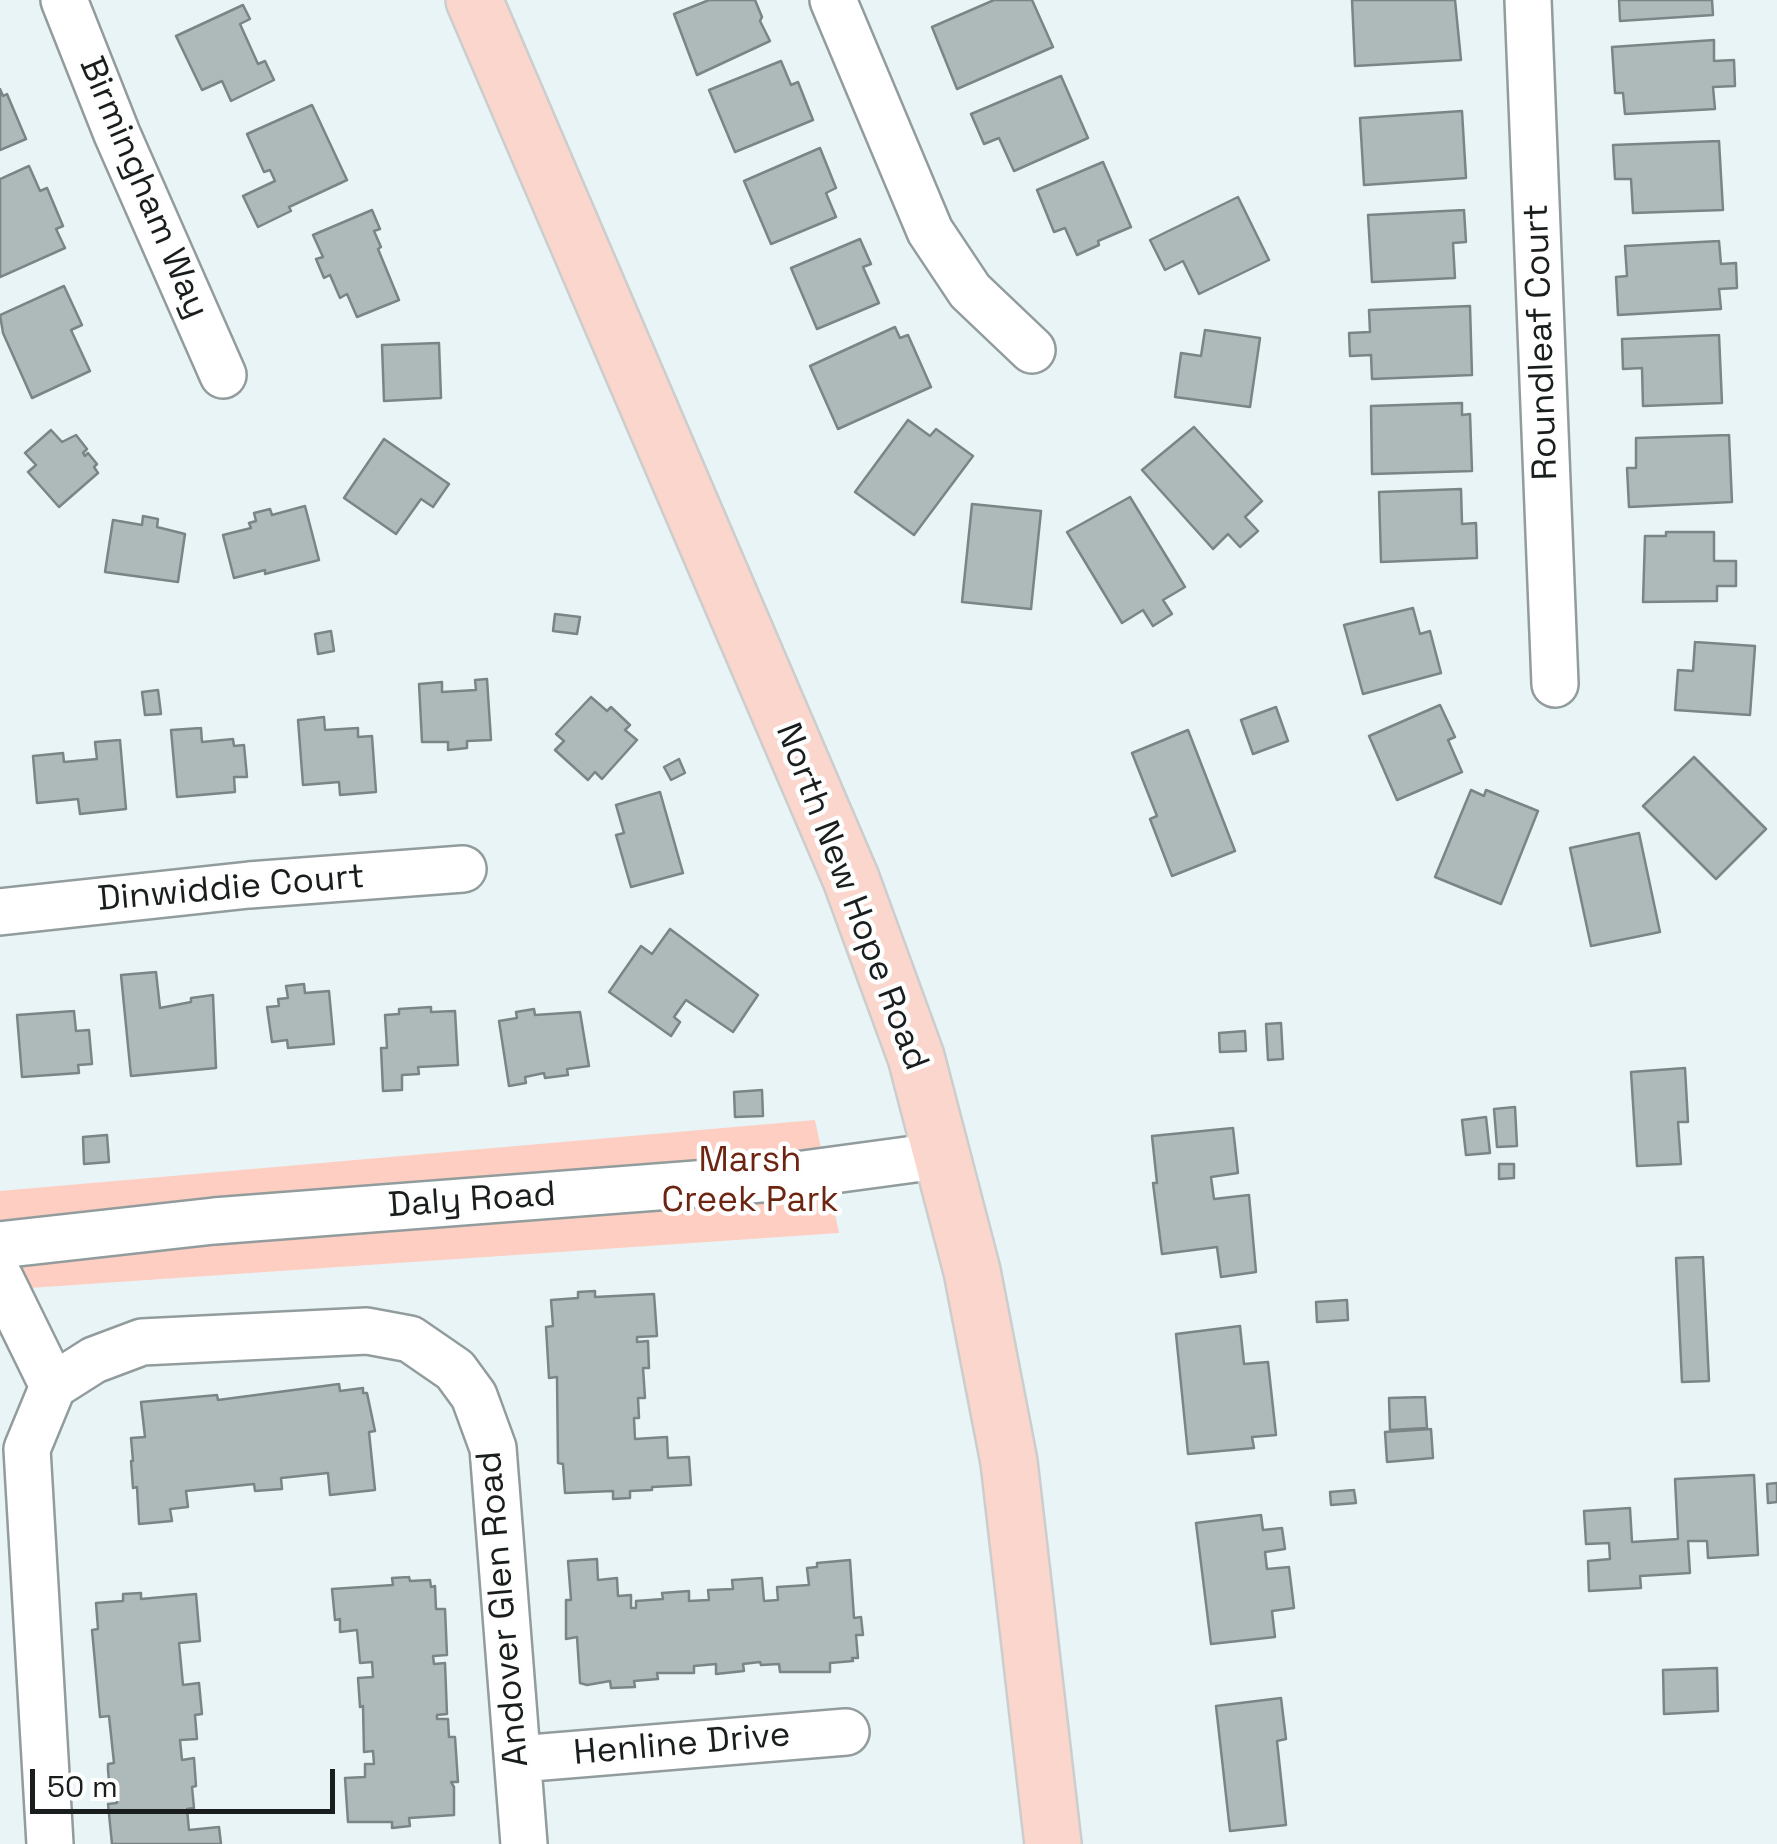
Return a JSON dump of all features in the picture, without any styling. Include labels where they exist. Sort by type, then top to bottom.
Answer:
[{"type":"main road","name":"North New Hope Road","points":[[474,0],[850,879],[916,1056],[972,1271],[1009,1462],[1053,1844]]},
{"type":"street","name":"Birmingham Way","points":[[64,0],[116,134],[223,375]]},
{"type":"street","points":[[833,0],[930,230],[970,291],[1032,350]]},
{"type":"street","name":"Roundleaf Court","points":[[1528,0],[1555,684]]},
{"type":"street","name":"Dinwiddie Court","points":[[0,912],[249,885],[463,869]]},
{"type":"street","name":"Daly Road","points":[[0,1245],[214,1221],[774,1178],[944,1156]]},
{"type":"street","points":[[0,1278],[52,1386],[27,1449],[50,1844]]},
{"type":"street","name":"Andover Glen Road","points":[[52,1386],[94,1360],[142,1342],[367,1331],[410,1339],[455,1370],[474,1396],[493,1448],[524,1844]]},
{"type":"street","name":"Henline Drive","points":[[518,1759],[846,1732]]},
{"type":"green space","name":"Marsh Creek Park","points":[[815,1120],[839,1233],[0,1290],[0,1191]]},
{"type":"building","points":[[709,0],[755,0],[770,41],[697,75],[674,14]]},
{"type":"building","points":[[994,0],[1032,0],[1053,47],[957,89],[932,27]]},
{"type":"building","points":[[1352,0],[1455,0],[1461,60],[1355,66]]},
{"type":"building","points":[[1619,0],[1712,0],[1713,15],[1620,21]]},
{"type":"building","points":[[243,5],[250,19],[240,24],[258,64],[265,61],[274,80],[231,101],[222,81],[202,90],[176,36]]},
{"type":"building","points":[[1714,40],[1714,61],[1734,60],[1735,86],[1713,87],[1715,109],[1625,114],[1623,93],[1615,93],[1612,47]]},
{"type":"building","points":[[781,61],[791,85],[798,82],[813,120],[735,152],[709,90]]},
{"type":"building","points":[[1061,76],[1088,138],[1014,171],[999,138],[984,144],[971,114]]},
{"type":"building","points":[[0,89],[3,96],[7,94],[26,139],[0,150]]},
{"type":"building","points":[[312,105],[347,180],[289,207],[291,211],[258,227],[243,196],[275,181],[270,170],[264,172],[247,134]]},
{"type":"building","points":[[1462,111],[1466,178],[1364,185],[1360,118]]},
{"type":"building","points":[[1719,141],[1723,210],[1633,213],[1631,179],[1615,179],[1613,145]]},
{"type":"building","points":[[820,148],[836,188],[826,193],[836,217],[771,244],[744,181]]},
{"type":"building","points":[[1103,162],[1131,227],[1077,255],[1065,228],[1054,232],[1037,190]]},
{"type":"building","points":[[29,166],[40,191],[47,188],[63,226],[56,229],[65,248],[0,277],[0,179]]},
{"type":"building","points":[[1238,197],[1269,260],[1199,294],[1183,261],[1165,270],[1150,240]]},
{"type":"building","points":[[372,210],[380,229],[374,231],[381,247],[378,249],[399,300],[357,317],[347,294],[340,298],[330,275],[324,278],[316,259],[323,257],[313,235]]},
{"type":"building","points":[[1464,210],[1466,242],[1453,243],[1455,278],[1372,282],[1368,215]]},
{"type":"building","points":[[860,239],[871,264],[863,267],[879,303],[817,329],[791,268]]},
{"type":"building","points":[[1719,241],[1721,264],[1736,263],[1737,288],[1719,289],[1721,309],[1618,315],[1616,277],[1627,276],[1625,246]]},
{"type":"building","points":[[64,286],[82,325],[71,330],[90,371],[32,398],[3,333],[0,315]]},
{"type":"building","points":[[1470,306],[1472,375],[1372,379],[1371,355],[1350,356],[1349,333],[1370,332],[1369,310]]},
{"type":"building","points":[[895,327],[900,338],[908,335],[931,387],[838,429],[810,366]]},
{"type":"building","points":[[1205,330],[1260,338],[1250,407],[1175,397],[1181,353],[1201,356]]},
{"type":"building","points":[[1719,335],[1722,403],[1643,406],[1642,368],[1623,369],[1622,339]]},
{"type":"building","points":[[439,343],[441,398],[384,401],[382,345]]},
{"type":"building","points":[[1462,403],[1462,415],[1470,414],[1472,471],[1372,474],[1371,406]]},
{"type":"building","points":[[908,420],[930,436],[936,429],[973,456],[914,535],[855,492]]},
{"type":"building","points":[[1194,427],[1262,501],[1245,517],[1258,531],[1240,547],[1228,534],[1213,549],[1142,470]]},
{"type":"building","points":[[51,430],[62,442],[76,435],[87,449],[85,456],[88,453],[97,464],[94,467],[98,473],[59,507],[28,472],[36,465],[25,453]]},
{"type":"building","points":[[1729,435],[1732,502],[1629,507],[1627,468],[1636,468],[1636,438]]},
{"type":"building","points":[[384,439],[449,484],[433,507],[421,499],[396,534],[344,498]]},
{"type":"building","points":[[1461,489],[1462,524],[1476,523],[1477,558],[1381,562],[1379,492]]},
{"type":"building","points":[[1130,497],[1185,587],[1163,600],[1172,614],[1153,626],[1143,610],[1122,623],[1067,532]]},
{"type":"building","points":[[972,504],[1041,511],[1031,609],[962,602]]},
{"type":"building","points":[[305,506],[319,560],[234,578],[223,535],[251,528],[249,523],[256,521],[254,513],[270,509],[272,515]]},
{"type":"building","points":[[143,516],[158,519],[157,527],[185,534],[178,582],[105,572],[113,520],[142,525]]},
{"type":"building","points":[[1666,532],[1714,532],[1714,561],[1736,561],[1736,586],[1717,586],[1717,601],[1643,602],[1645,536],[1666,536]]},
{"type":"building","points":[[1413,608],[1420,634],[1430,631],[1441,673],[1363,694],[1344,625]]},
{"type":"building","points":[[555,614],[580,617],[577,634],[553,631]]},
{"type":"building","points":[[331,631],[334,651],[318,654],[315,634]]},
{"type":"building","points":[[1695,642],[1755,646],[1750,715],[1675,710],[1678,670],[1693,671]]},
{"type":"building","points":[[487,679],[491,740],[467,741],[467,748],[448,750],[448,742],[422,742],[419,684],[442,682],[442,692],[476,690],[475,680]]},
{"type":"building","points":[[158,690],[161,714],[145,715],[142,692]]},
{"type":"building","points":[[591,697],[607,711],[611,707],[630,725],[625,730],[637,740],[602,779],[595,772],[588,780],[555,750],[564,741],[556,734]]},
{"type":"building","points":[[1440,705],[1455,737],[1448,740],[1462,772],[1397,800],[1369,736]]},
{"type":"building","points":[[1276,707],[1288,741],[1253,754],[1241,720]]},
{"type":"building","points":[[324,717],[325,730],[358,728],[358,737],[372,736],[376,792],[340,795],[339,782],[303,785],[298,720]]},
{"type":"building","points":[[201,728],[202,742],[233,739],[234,746],[244,745],[247,777],[234,777],[235,792],[177,797],[171,730]]},
{"type":"building","points":[[1188,730],[1235,851],[1172,876],[1150,819],[1157,816],[1132,753]]},
{"type":"building","points":[[120,740],[126,809],[80,814],[78,799],[37,803],[33,756],[63,753],[64,762],[97,759],[95,742]]},
{"type":"building","points":[[1694,757],[1766,829],[1716,879],[1643,806]]},
{"type":"building","points":[[679,759],[685,773],[671,780],[664,767]]},
{"type":"building","points":[[1471,790],[1484,796],[1486,790],[1538,811],[1501,904],[1435,877]]},
{"type":"building","points":[[660,792],[683,873],[631,887],[616,835],[624,833],[616,805]]},
{"type":"building","points":[[1639,833],[1660,932],[1591,946],[1570,848]]},
{"type":"building","points":[[670,929],[758,995],[733,1032],[686,1000],[674,1017],[680,1022],[671,1036],[609,992],[641,946],[652,954]]},
{"type":"building","points":[[156,972],[160,1008],[213,995],[216,1068],[131,1076],[121,975]]},
{"type":"building","points":[[304,984],[305,993],[329,991],[334,1044],[288,1048],[287,1040],[272,1042],[267,1007],[279,1006],[278,999],[288,998],[286,986]]},
{"type":"building","points":[[431,1007],[431,1012],[455,1011],[458,1065],[418,1067],[419,1074],[402,1075],[402,1090],[383,1091],[381,1048],[387,1048],[385,1015],[399,1014],[399,1009]]},
{"type":"building","points":[[534,1009],[535,1015],[580,1012],[589,1066],[567,1069],[568,1075],[545,1078],[544,1073],[525,1077],[526,1083],[509,1086],[499,1021]]},
{"type":"building","points":[[74,1011],[76,1031],[89,1030],[92,1064],[78,1065],[79,1073],[22,1077],[17,1015]]},
{"type":"building","points":[[1281,1023],[1283,1059],[1268,1060],[1266,1024]]},
{"type":"building","points":[[1245,1031],[1246,1051],[1220,1052],[1219,1033]]},
{"type":"building","points":[[1685,1068],[1688,1122],[1678,1122],[1681,1164],[1637,1166],[1631,1072]]},
{"type":"building","points":[[762,1090],[763,1116],[735,1117],[734,1092]]},
{"type":"building","points":[[1515,1107],[1517,1146],[1497,1147],[1494,1109]]},
{"type":"building","points":[[1486,1117],[1490,1153],[1466,1155],[1462,1120]]},
{"type":"building","points":[[1233,1128],[1238,1173],[1211,1177],[1214,1199],[1249,1195],[1256,1272],[1221,1277],[1217,1247],[1162,1254],[1152,1136]]},
{"type":"building","points":[[107,1135],[109,1162],[84,1164],[83,1137]]},
{"type":"building","points":[[1499,1164],[1514,1164],[1514,1178],[1499,1179]]},
{"type":"building","points":[[1703,1257],[1709,1381],[1682,1382],[1676,1258]]},
{"type":"building","points":[[595,1291],[595,1297],[654,1294],[657,1336],[637,1337],[637,1342],[648,1341],[649,1368],[643,1368],[645,1398],[638,1398],[635,1439],[667,1437],[668,1458],[689,1457],[691,1485],[630,1491],[630,1498],[613,1499],[613,1491],[565,1493],[563,1464],[558,1463],[557,1377],[549,1378],[546,1327],[553,1326],[551,1300],[578,1298],[578,1292]]},
{"type":"building","points":[[1347,1300],[1348,1320],[1317,1322],[1316,1302]]},
{"type":"building","points":[[1240,1326],[1244,1364],[1268,1362],[1276,1435],[1252,1437],[1254,1448],[1188,1454],[1176,1334]]},
{"type":"building","points":[[339,1384],[340,1391],[363,1388],[363,1393],[367,1393],[375,1431],[369,1432],[375,1490],[330,1495],[328,1473],[281,1478],[282,1489],[255,1491],[254,1484],[186,1491],[188,1507],[170,1509],[172,1521],[139,1524],[131,1438],[145,1437],[141,1402],[217,1395],[218,1400]]},
{"type":"building","points":[[1425,1397],[1427,1428],[1390,1430],[1389,1398]]},
{"type":"building","points":[[1431,1429],[1433,1458],[1387,1462],[1385,1432]]},
{"type":"building","points":[[1754,1475],[1758,1555],[1708,1558],[1707,1541],[1688,1541],[1690,1573],[1640,1576],[1641,1588],[1589,1591],[1588,1561],[1610,1559],[1609,1543],[1586,1544],[1584,1511],[1630,1508],[1632,1542],[1678,1539],[1675,1479]]},
{"type":"building","points":[[1777,1483],[1777,1502],[1768,1503],[1767,1484]]},
{"type":"building","points":[[1354,1490],[1356,1503],[1331,1505],[1330,1492]]},
{"type":"building","points":[[1261,1515],[1263,1530],[1282,1528],[1285,1549],[1265,1552],[1267,1569],[1289,1567],[1294,1608],[1272,1611],[1275,1637],[1211,1644],[1196,1523]]},
{"type":"building","points":[[597,1559],[598,1580],[617,1578],[618,1596],[631,1595],[631,1608],[636,1608],[636,1601],[663,1599],[662,1593],[689,1591],[689,1601],[709,1600],[708,1590],[733,1589],[732,1580],[762,1578],[764,1601],[778,1600],[777,1587],[809,1585],[807,1568],[817,1567],[817,1563],[850,1560],[854,1618],[861,1617],[863,1635],[856,1635],[858,1658],[830,1663],[830,1672],[780,1672],[779,1664],[760,1662],[743,1664],[744,1671],[716,1674],[716,1664],[694,1666],[694,1673],[657,1673],[658,1679],[634,1681],[635,1687],[611,1688],[610,1681],[580,1683],[577,1637],[566,1639],[566,1600],[571,1600],[568,1561]]},
{"type":"building","points":[[409,1577],[410,1581],[430,1580],[431,1587],[435,1586],[436,1609],[445,1609],[447,1655],[433,1656],[434,1664],[445,1663],[447,1714],[437,1715],[437,1719],[448,1719],[449,1737],[455,1737],[458,1782],[451,1782],[454,1815],[409,1818],[410,1826],[392,1828],[392,1822],[348,1822],[345,1778],[365,1777],[365,1764],[374,1764],[373,1751],[364,1752],[358,1678],[373,1677],[372,1662],[360,1663],[357,1630],[340,1632],[332,1589],[393,1585],[392,1578]]},
{"type":"building","points":[[141,1593],[141,1599],[196,1594],[200,1641],[179,1643],[183,1685],[199,1683],[202,1714],[195,1715],[197,1739],[180,1740],[182,1760],[194,1758],[196,1786],[192,1787],[194,1808],[187,1809],[189,1830],[219,1827],[221,1844],[112,1844],[108,1804],[117,1803],[116,1792],[110,1792],[108,1764],[114,1763],[109,1716],[100,1717],[92,1630],[98,1629],[96,1603],[123,1601],[123,1594]]},
{"type":"building","points":[[1717,1668],[1718,1711],[1664,1714],[1663,1670]]},
{"type":"building","points":[[1281,1698],[1286,1739],[1277,1741],[1286,1825],[1230,1831],[1216,1706]]}]
